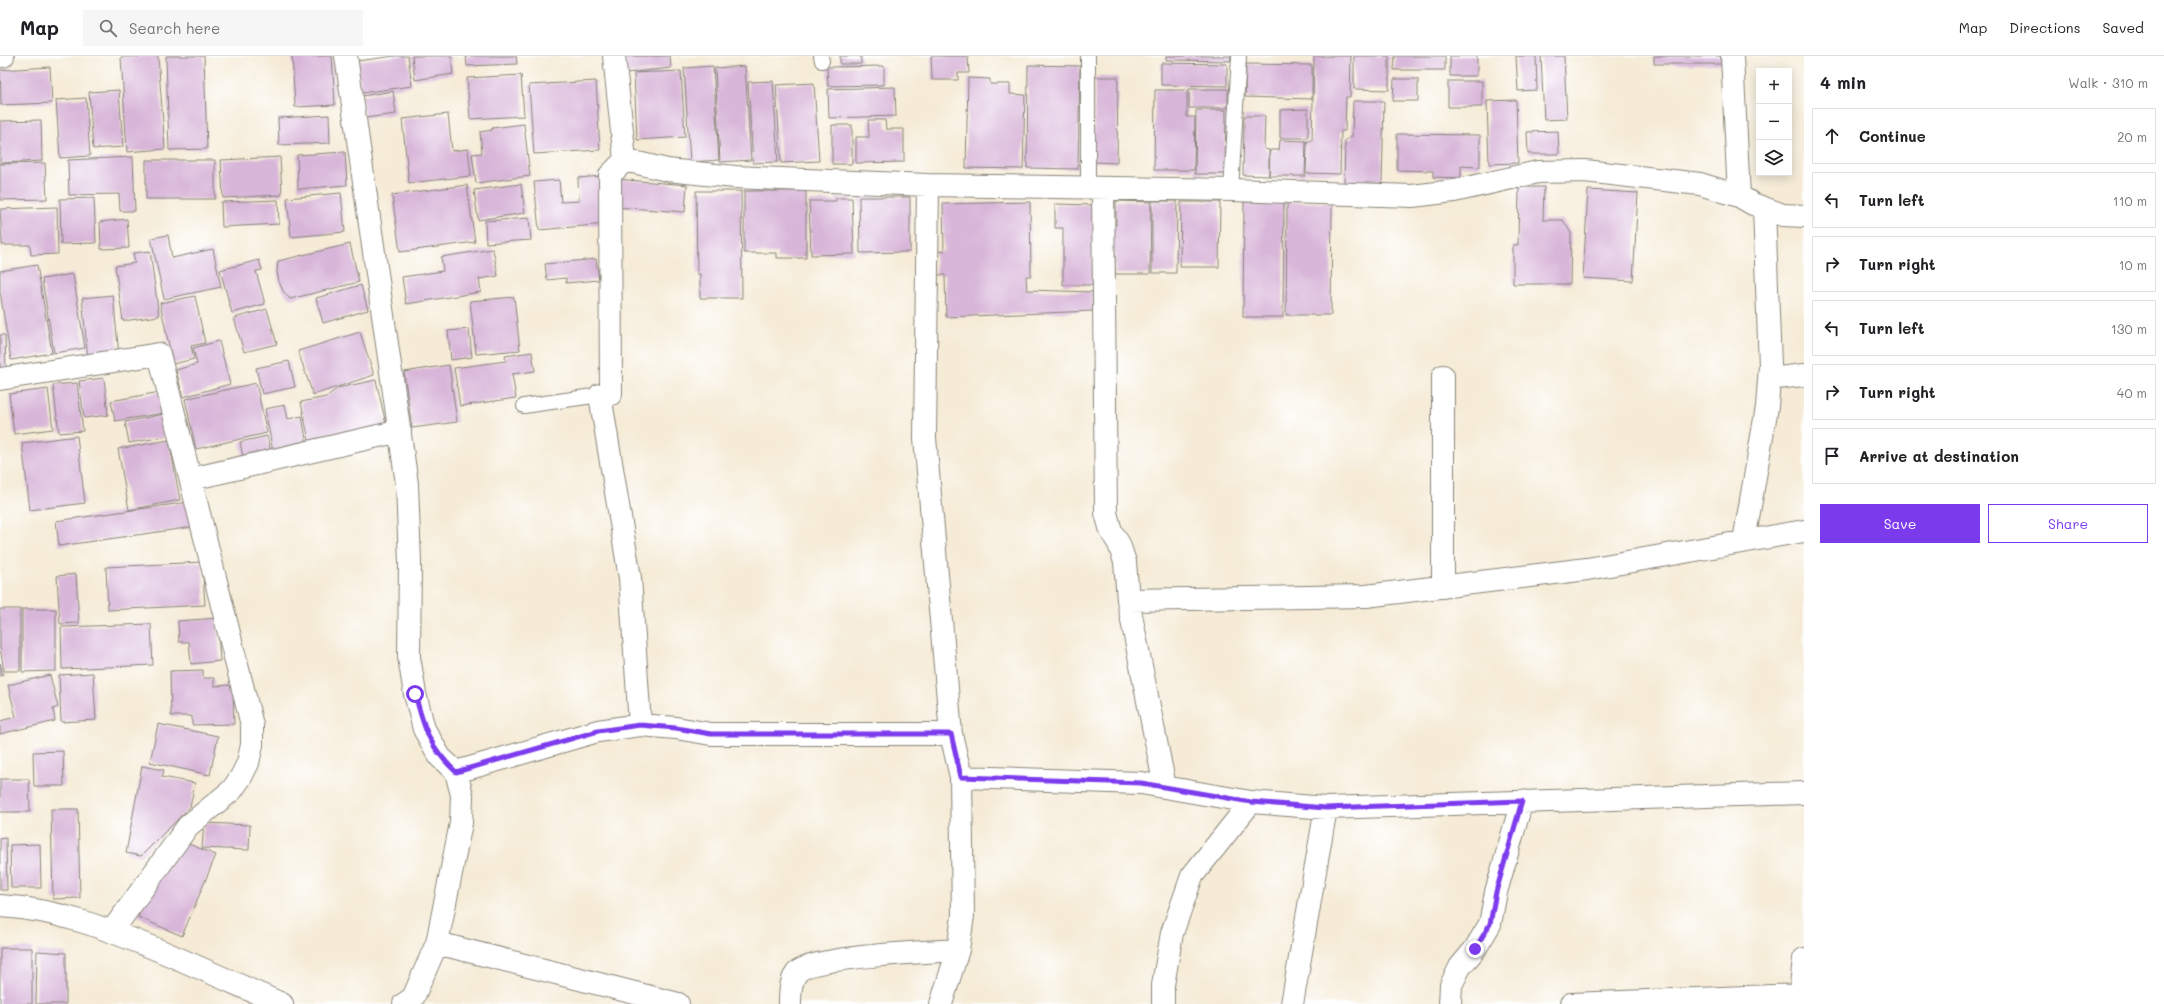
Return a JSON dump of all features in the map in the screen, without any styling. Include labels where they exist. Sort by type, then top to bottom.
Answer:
[{"type":"street","points":[[346,56],[407,484],[410,562],[409,657],[415,694],[424,729],[440,758],[456,772],[462,796],[461,823],[437,944],[413,998],[404,1004]]},
{"type":"street","points":[[614,56],[625,160]]},
{"type":"street","points":[[1732,56],[1739,196]]},
{"type":"street","points":[[625,160],[667,170],[735,177],[928,186],[1231,190],[1412,196],[1454,191],[1538,172],[1585,171],[1700,184],[1739,196],[1783,215],[1804,216]]},
{"type":"street","points":[[625,160],[610,175],[611,394],[600,395],[630,578],[640,725]]},
{"type":"street","points":[[928,186],[925,438],[951,734],[961,777],[963,916],[958,950],[941,1004]]},
{"type":"street","points":[[1095,188],[1106,513],[1111,531],[1119,544],[1125,562],[1128,600],[1165,787]]},
{"type":"street","points":[[1744,541],[1767,407],[1769,379],[1764,208]]},
{"type":"street","points":[[0,379],[159,354],[252,725],[252,745],[248,763],[232,790],[188,826],[112,931]]},
{"type":"street","points":[[1769,379],[1804,375]]},
{"type":"street","points":[[1443,376],[1443,587]]},
{"type":"street","points":[[191,479],[400,431]]},
{"type":"street","points":[[1128,600],[1366,596],[1587,569],[1804,531]]},
{"type":"street","points":[[456,772],[598,731],[640,725],[676,728],[711,734],[951,734]]},
{"type":"street","points":[[961,777],[1141,783],[1251,802],[1326,808],[1804,793]]},
{"type":"street","points":[[1450,1004],[1451,985],[1457,973],[1475,949],[1490,924],[1496,892],[1522,801]]},
{"type":"street","points":[[1163,1004],[1163,985],[1172,933],[1192,876],[1251,802]]},
{"type":"street","points":[[1292,1004],[1326,808]]},
{"type":"street","points":[[0,906],[27,908],[78,919],[112,931],[282,1004]]},
{"type":"street","points":[[437,944],[678,1004]]},
{"type":"street","points":[[790,1004],[790,993],[794,978],[796,974],[805,967],[827,961],[958,950]]},
{"type":"street","points":[[1571,1004],[1799,1000],[1804,959]]},
{"type":"lane","points":[[1088,56],[1095,188]]},
{"type":"lane","points":[[1231,190],[1239,56]]},
{"type":"lane","points":[[524,406],[600,395]]},
{"type":"building","points":[[158,56],[165,149],[127,152],[121,57]]},
{"type":"building","points":[[166,56],[204,56],[207,149],[169,150]]},
{"type":"building","points":[[292,56],[332,56],[335,105],[295,107]]},
{"type":"building","points":[[395,56],[408,56],[412,86],[361,93],[357,61]]},
{"type":"building","points":[[412,56],[451,56],[453,74],[415,80]]},
{"type":"building","points":[[466,56],[516,56],[517,64],[467,66]]},
{"type":"building","points":[[624,56],[670,56],[671,68],[626,73]]},
{"type":"building","points":[[840,56],[861,56],[861,64],[840,64]]},
{"type":"building","points":[[931,56],[968,56],[969,73],[958,73],[958,80],[932,80]]},
{"type":"building","points":[[1166,56],[1231,56],[1230,61],[1166,60]]},
{"type":"building","points":[[1314,56],[1351,56],[1350,97],[1346,97],[1345,131],[1341,131],[1340,174],[1306,173],[1307,141],[1312,141]]},
{"type":"building","points":[[1354,56],[1389,56],[1389,90],[1354,89]]},
{"type":"building","points":[[1395,56],[1445,56],[1445,70],[1394,70]]},
{"type":"building","points":[[1450,56],[1477,56],[1477,76],[1450,76]]},
{"type":"building","points":[[1516,56],[1536,56],[1537,90],[1518,91]]},
{"type":"building","points":[[1541,56],[1564,56],[1567,119],[1544,120]]},
{"type":"building","points":[[1654,56],[1726,56],[1726,64],[1654,64]]},
{"type":"building","points":[[1161,63],[1227,64],[1227,86],[1161,85]]},
{"type":"building","points":[[1246,64],[1312,65],[1312,99],[1245,97]]},
{"type":"building","points":[[1028,65],[1080,66],[1078,169],[1027,168]]},
{"type":"building","points":[[713,66],[719,160],[690,162],[684,68]]},
{"type":"building","points":[[745,66],[751,160],[720,162],[715,68]]},
{"type":"building","points":[[884,66],[884,85],[828,86],[827,67]]},
{"type":"building","points":[[50,67],[52,103],[1,105],[0,70]]},
{"type":"building","points":[[681,71],[685,137],[637,140],[634,73]]},
{"type":"building","points":[[521,75],[524,116],[470,119],[467,78]]},
{"type":"building","points":[[1095,77],[1118,77],[1117,163],[1093,162]]},
{"type":"building","points":[[968,78],[990,79],[990,84],[1010,84],[1010,94],[1025,95],[1023,169],[966,168]]},
{"type":"building","points":[[1394,79],[1418,79],[1418,101],[1393,101]]},
{"type":"building","points":[[596,81],[600,150],[534,154],[529,85]]},
{"type":"building","points":[[773,81],[778,162],[753,163],[748,82]]},
{"type":"building","points":[[1448,81],[1482,81],[1482,107],[1448,107]]},
{"type":"building","points":[[814,83],[819,161],[781,163],[776,85]]},
{"type":"building","points":[[895,87],[896,116],[829,118],[828,89]]},
{"type":"building","points":[[1189,89],[1228,89],[1228,108],[1189,108]]},
{"type":"building","points":[[119,90],[123,147],[93,149],[89,92]]},
{"type":"building","points":[[1155,90],[1187,90],[1187,117],[1195,117],[1194,170],[1154,170]]},
{"type":"building","points":[[393,91],[396,114],[365,118],[362,96]]},
{"type":"building","points":[[86,98],[90,156],[60,158],[56,100]]},
{"type":"building","points":[[1516,100],[1518,163],[1489,164],[1487,101]]},
{"type":"building","points":[[1353,101],[1384,101],[1382,185],[1344,184],[1345,140],[1352,137]]},
{"type":"building","points":[[1308,109],[1308,138],[1280,138],[1280,110]]},
{"type":"building","points":[[1196,110],[1226,110],[1225,174],[1195,174]]},
{"type":"building","points":[[448,114],[452,151],[468,149],[471,176],[409,183],[402,119]]},
{"type":"building","points":[[329,115],[330,143],[279,145],[278,118]]},
{"type":"building","points":[[1244,116],[1265,116],[1264,149],[1269,150],[1269,176],[1243,175]]},
{"type":"building","points":[[41,120],[42,161],[0,163],[0,121]]},
{"type":"building","points":[[868,120],[885,120],[886,129],[904,129],[904,162],[856,163],[856,137],[869,137]]},
{"type":"building","points":[[524,124],[530,176],[476,183],[472,154],[482,153],[480,132],[492,130],[492,128]]},
{"type":"building","points":[[832,125],[852,125],[852,164],[832,164]]},
{"type":"building","points":[[1558,131],[1559,154],[1528,154],[1527,132]]},
{"type":"building","points":[[1397,134],[1480,135],[1480,167],[1461,166],[1461,178],[1433,177],[1433,171],[1397,170]]},
{"type":"building","points":[[1280,140],[1306,141],[1305,176],[1269,176],[1270,150],[1279,150]]},
{"type":"building","points":[[345,152],[347,185],[298,189],[297,155]]},
{"type":"building","points":[[133,157],[135,211],[120,211],[119,194],[69,195],[68,160]]},
{"type":"building","points":[[280,157],[282,195],[223,198],[221,160]]},
{"type":"building","points":[[146,160],[215,160],[215,199],[146,199]]},
{"type":"building","points":[[45,163],[47,199],[0,200],[0,164]]},
{"type":"building","points":[[602,176],[606,224],[539,230],[534,182],[559,180],[561,202],[579,201],[578,178]]},
{"type":"building","points":[[616,179],[687,185],[685,212],[614,207]]},
{"type":"building","points":[[521,184],[525,213],[478,220],[474,190]]},
{"type":"building","points":[[467,185],[475,242],[400,252],[392,195]]},
{"type":"building","points":[[1519,187],[1544,187],[1543,220],[1563,220],[1571,233],[1570,284],[1513,284],[1513,245],[1518,245]]},
{"type":"building","points":[[1588,190],[1638,193],[1633,281],[1583,278]]},
{"type":"building","points":[[696,191],[741,191],[742,298],[700,298],[700,274],[697,274]]},
{"type":"building","points":[[744,191],[806,191],[806,258],[777,258],[777,253],[744,253]]},
{"type":"building","points":[[341,193],[345,232],[291,237],[287,198]]},
{"type":"building","points":[[859,197],[910,197],[910,252],[860,253]]},
{"type":"building","points":[[94,198],[96,243],[61,244],[60,199]]},
{"type":"building","points":[[836,198],[852,198],[854,254],[811,255],[809,201],[836,201]]},
{"type":"building","points":[[278,200],[279,224],[222,227],[221,202]]},
{"type":"building","points":[[1116,201],[1151,202],[1150,274],[1115,274],[1115,253],[1112,253],[1112,225],[1116,225]]},
{"type":"building","points":[[1152,201],[1177,201],[1176,273],[1152,273]]},
{"type":"building","points":[[1030,202],[1031,276],[1026,276],[1027,290],[1093,292],[1093,311],[946,317],[945,275],[936,275],[935,252],[944,251],[943,204]]},
{"type":"building","points":[[1181,202],[1220,202],[1219,267],[1180,267]]},
{"type":"building","points":[[1244,202],[1284,202],[1283,317],[1243,317]]},
{"type":"building","points":[[1287,202],[1332,203],[1331,315],[1286,315]]},
{"type":"building","points":[[1055,204],[1093,205],[1093,285],[1063,285],[1063,228],[1055,228]]},
{"type":"building","points":[[57,207],[58,254],[31,255],[30,245],[2,245],[0,209]]},
{"type":"building","points":[[529,218],[531,240],[486,243],[485,221]]},
{"type":"building","points":[[127,219],[129,248],[101,249],[100,222]]},
{"type":"building","points":[[168,235],[172,258],[213,249],[221,287],[164,299],[151,238]]},
{"type":"building","points":[[350,244],[359,282],[290,299],[283,291],[277,272],[278,261]]},
{"type":"building","points":[[493,249],[498,276],[479,279],[481,292],[406,304],[402,277],[443,271],[441,257]]},
{"type":"building","points":[[150,251],[159,316],[123,321],[115,266],[135,263],[133,253]]},
{"type":"building","points":[[596,259],[599,280],[566,283],[566,278],[547,280],[545,264]]},
{"type":"building","points":[[259,260],[262,270],[256,271],[265,304],[232,313],[220,270]]},
{"type":"building","points":[[37,265],[52,353],[11,360],[0,292],[0,271]]},
{"type":"building","points":[[73,274],[85,348],[54,353],[42,279]]},
{"type":"building","points":[[361,285],[368,310],[323,323],[316,298]]},
{"type":"building","points":[[113,295],[119,356],[88,359],[82,298]]},
{"type":"building","points":[[195,296],[205,343],[191,346],[194,359],[173,364],[160,303]]},
{"type":"building","points":[[514,297],[520,350],[476,354],[470,301]]},
{"type":"building","points":[[267,309],[277,344],[244,352],[234,318]]},
{"type":"building","points":[[469,329],[472,357],[451,360],[448,331]]},
{"type":"building","points":[[360,332],[374,375],[313,395],[298,351]]},
{"type":"building","points":[[0,335],[5,335],[6,370],[0,370]]},
{"type":"building","points":[[219,341],[230,384],[183,397],[176,370],[197,364],[193,348]]},
{"type":"building","points":[[532,352],[535,371],[512,374],[516,398],[460,406],[454,368],[506,361],[505,356]]},
{"type":"building","points":[[289,361],[295,387],[262,394],[256,368]]},
{"type":"building","points":[[449,365],[457,422],[412,428],[404,372]]},
{"type":"building","points":[[104,378],[108,415],[84,418],[79,381]]},
{"type":"building","points":[[376,380],[387,429],[310,446],[301,402],[326,397],[338,388]]},
{"type":"building","points":[[77,383],[83,431],[59,433],[53,385]]},
{"type":"building","points":[[256,383],[267,433],[196,449],[185,399]]},
{"type":"building","points":[[48,389],[53,429],[14,434],[9,394]]},
{"type":"building","points":[[160,392],[164,413],[115,421],[111,401]]},
{"type":"building","points":[[285,405],[288,419],[302,416],[307,445],[273,452],[265,409]]},
{"type":"building","points":[[164,414],[169,436],[129,443],[125,422]]},
{"type":"building","points":[[77,436],[85,503],[30,510],[22,443]]},
{"type":"building","points":[[267,436],[271,452],[243,457],[240,442]]},
{"type":"building","points":[[169,440],[180,500],[129,510],[118,449]]},
{"type":"building","points":[[189,502],[193,527],[59,546],[56,521]]},
{"type":"building","points":[[202,562],[205,605],[108,610],[106,567]]},
{"type":"building","points":[[76,574],[79,623],[60,624],[57,576]]},
{"type":"building","points":[[0,609],[20,609],[20,671],[4,671],[0,648]]},
{"type":"building","points":[[22,609],[56,609],[56,671],[22,672]]},
{"type":"building","points":[[217,618],[220,661],[191,664],[189,642],[179,642],[178,621]]},
{"type":"building","points":[[151,624],[153,665],[62,669],[61,627]]},
{"type":"building","points":[[0,663],[3,675],[0,676]]},
{"type":"building","points":[[203,670],[203,678],[214,678],[214,686],[233,685],[234,724],[192,725],[192,716],[171,716],[170,671]]},
{"type":"building","points":[[93,673],[96,720],[61,722],[59,675]]},
{"type":"building","points":[[50,675],[58,707],[53,709],[55,721],[0,734],[0,721],[16,717],[8,685]]},
{"type":"building","points":[[158,724],[218,736],[210,775],[150,762]]},
{"type":"building","points":[[63,751],[64,786],[34,786],[33,752]]},
{"type":"building","points":[[142,766],[164,770],[162,777],[195,783],[190,807],[141,856],[126,853]]},
{"type":"building","points":[[0,779],[29,779],[30,812],[0,812]]},
{"type":"building","points":[[51,809],[78,809],[80,898],[53,899]]},
{"type":"building","points":[[204,823],[250,825],[249,850],[202,848]]},
{"type":"building","points":[[6,838],[7,890],[0,890],[0,839]]},
{"type":"building","points":[[184,842],[216,855],[182,936],[138,917],[150,886]]},
{"type":"building","points":[[40,844],[41,888],[11,888],[10,845]]},
{"type":"building","points":[[0,948],[32,948],[32,1004],[0,1004]]},
{"type":"building","points":[[37,951],[66,953],[66,1004],[36,1004]]},
{"type":"route","points":[[415,694],[424,729],[440,758],[456,772],[598,731],[640,725],[676,728],[711,734],[951,734],[961,777],[1141,783],[1251,802],[1326,808],[1522,801],[1496,892],[1490,924],[1475,949]]}]
